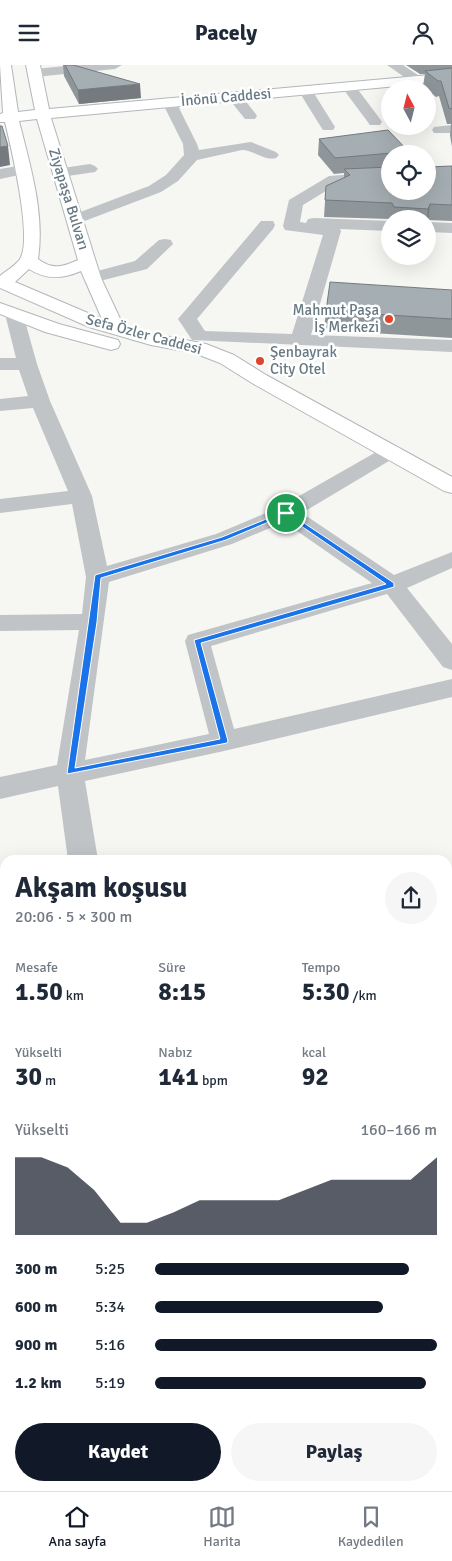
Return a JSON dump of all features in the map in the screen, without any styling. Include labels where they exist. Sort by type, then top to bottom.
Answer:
[{"type":"main road","name":"Ziyapaşa Bulvarı","points":[[4,65],[6,118],[24,170],[33,237],[29,260]]},
{"type":"main road","name":"Ziyapaşa Bulvarı","points":[[34,69],[43,114],[90,270],[116,329]]},
{"type":"main road","name":"İnönü Caddesi","points":[[418,80],[452,77]]},
{"type":"main road","name":"İnönü Caddesi","points":[[6,118],[381,83]]},
{"type":"main road","points":[[2,283],[29,260],[39,269],[52,273],[90,270]]},
{"type":"main road","name":"Sefa Özler Caddesi","points":[[2,283],[78,316],[116,329],[151,339],[199,348],[227,359],[258,379],[392,451],[452,486]]},
{"type":"main road","name":"Sefa Özler Caddesi","points":[[7,311],[85,338],[258,379]]},
{"type":"street","points":[[34,69],[115,65]]},
{"type":"street","points":[[394,65],[418,80]]},
{"type":"street","points":[[348,86],[375,122]]},
{"type":"street","points":[[305,90],[328,127]]},
{"type":"street","points":[[234,96],[250,116]]},
{"type":"street","points":[[170,102],[190,144],[192,157]]},
{"type":"street","points":[[76,219],[155,189],[172,178],[192,157],[242,146],[251,146],[271,155]]},
{"type":"street","points":[[61,172],[90,169]]},
{"type":"street","points":[[0,174],[24,170]]},
{"type":"street","points":[[300,340],[333,231],[291,226],[295,203],[335,179],[381,176]]},
{"type":"street","points":[[292,222],[381,226]]},
{"type":"street","points":[[267,225],[187,319],[199,336],[452,346]]},
{"type":"street","points":[[436,227],[452,228]]},
{"type":"street","points":[[90,270],[141,265],[165,244]]},
{"type":"street","points":[[7,311],[40,401],[81,496],[98,577],[70,772],[82,855]]},
{"type":"street","points":[[0,364],[27,364]]},
{"type":"street","points":[[0,405],[40,401]]},
{"type":"street","points":[[98,577],[224,539],[286,513],[392,451]]},
{"type":"street","points":[[0,506],[81,496]]},
{"type":"street","points":[[286,513],[392,585],[452,661]]},
{"type":"street","points":[[224,741],[197,641],[392,585],[452,559]]},
{"type":"street","points":[[0,623],[93,622]]},
{"type":"street","points":[[0,788],[224,741],[452,688]]},
{"type":"building","points":[[65,65],[73,65],[140,84],[78,90]]},
{"type":"building","points":[[452,68],[452,109],[449,108],[441,81],[438,81],[425,71]]},
{"type":"building","points":[[0,126],[2,126],[8,146],[0,147]]},
{"type":"building","points":[[381,131],[381,135],[393,135],[402,145],[381,145],[381,154],[335,158],[319,139]]},
{"type":"building","points":[[452,166],[452,205],[430,204],[428,209],[394,207],[392,203],[325,200],[326,186],[350,175],[344,169],[381,167],[381,200],[436,200],[436,167]]},
{"type":"building","points":[[330,282],[452,290],[452,319],[326,311]]},
{"type":"place","name":"Mahmut Paşa İş Merkezi","points":[[389,319]]},
{"type":"place","name":"Şenbayrak City Otel","points":[[260,361]]},
{"type":"route","points":[[286,513],[392,585],[197,641],[224,741],[70,772],[98,577],[224,539],[286,513]]}]
